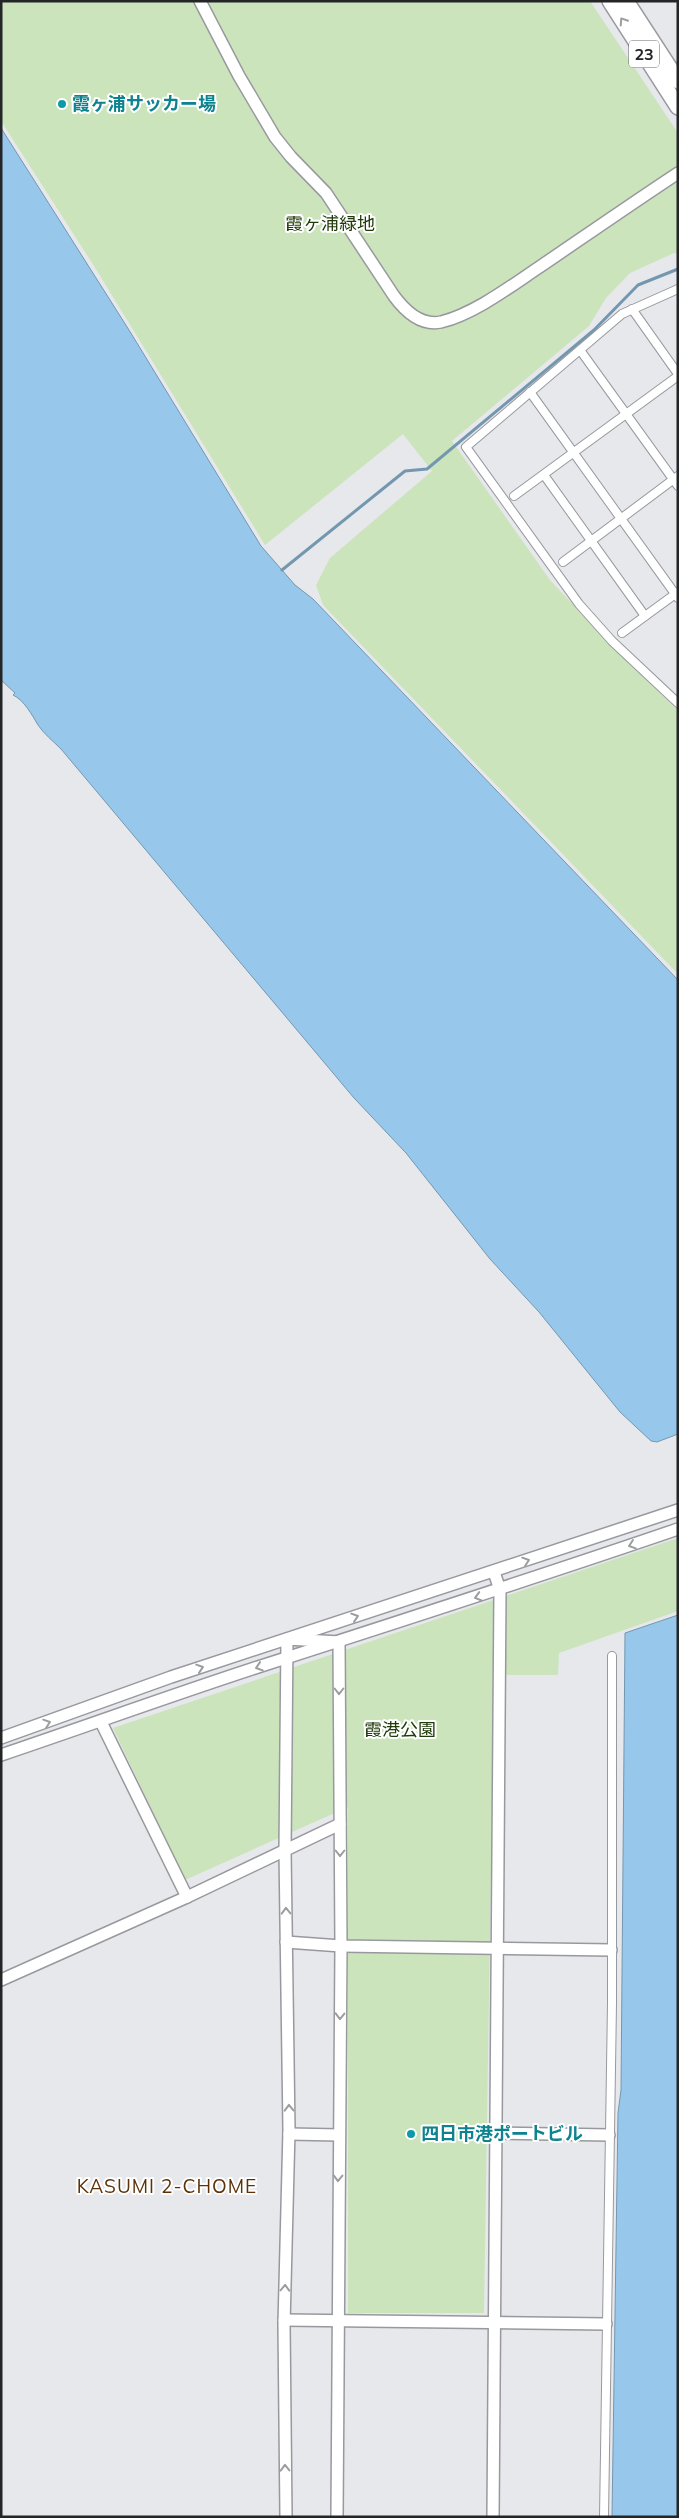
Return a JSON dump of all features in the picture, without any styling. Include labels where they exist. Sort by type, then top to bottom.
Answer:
[{"type":"highway","name":"23","points":[[610,1],[678,107]]},
{"type":"highway","name":"23","points":[[626,1],[678,81]]},
{"type":"street","points":[[200,1],[275,137],[291,157],[326,193],[394,296],[403,308],[416,318],[440,322],[466,312],[510,286],[678,173]]},
{"type":"street","points":[[678,289],[622,314],[466,447],[579,604],[612,641],[678,703]]},
{"type":"street","points":[[514,496],[678,375],[632,309]]},
{"type":"street","points":[[563,562],[621,518],[676,480],[580,350]]},
{"type":"street","points":[[530,392],[677,595],[622,633]]},
{"type":"street","points":[[544,475],[645,616]]},
{"type":"street","points":[[1,1738],[171,1677],[678,1510]]},
{"type":"street","points":[[1,1755],[678,1529]]},
{"type":"street","points":[[492,2517],[500,1590],[494,1572]]},
{"type":"street","points":[[287,1640],[339,1642]]},
{"type":"street","points":[[286,2517],[284,2320],[289,2134],[285,1851],[287,1640]]},
{"type":"street","points":[[337,2517],[341,1946],[339,1642]]},
{"type":"street","points":[[604,2517],[611,1950],[612,1656]]},
{"type":"street","points":[[100,1722],[186,1897]]},
{"type":"street","points":[[1,1980],[186,1897],[340,1824]]},
{"type":"street","points":[[286,1942],[341,1946],[496,1950],[611,1950]]},
{"type":"street","points":[[494,2133],[609,2135]]},
{"type":"street","points":[[289,2134],[339,2136]]},
{"type":"street","points":[[284,2320],[606,2324]]},
{"type":"green space","name":"霞ヶ浦緑地","points":[[1,1],[590,1],[678,133],[678,254],[674,253],[630,273],[606,298],[589,326],[452,441],[550,580],[614,648],[675,708],[678,706],[678,974],[323,605],[316,585],[330,558],[432,471],[403,434],[265,545],[94,266],[1,121]]},
{"type":"green space","name":"霞港公園","points":[[678,1538],[678,1611],[559,1653],[558,1675],[494,1675],[484,2313],[348,2313],[348,1807],[185,1880],[113,1728]]},
{"type":"water","points":[[1,128],[129,330],[261,546],[295,585],[313,599],[678,980],[678,1434],[657,1442],[651,1441],[620,1412],[539,1312],[490,1259],[406,1153],[354,1098],[61,749],[43,731],[24,704],[13,695],[15,693],[1,680]]},
{"type":"water","points":[[678,1615],[678,2517],[612,2517],[618,2113],[621,2090],[625,1633]]},
{"type":"waterway","points":[[282,570],[405,471],[427,469],[594,330],[638,285],[678,269]]},
{"type":"place","name":"霞ヶ浦サッカー場","points":[[62,104]]},
{"type":"place","name":"四日市港ポートビル","points":[[411,2134]]},
{"type":"district","name":"KASUMI 2-CHOME","points":[[167,2186]]}]
